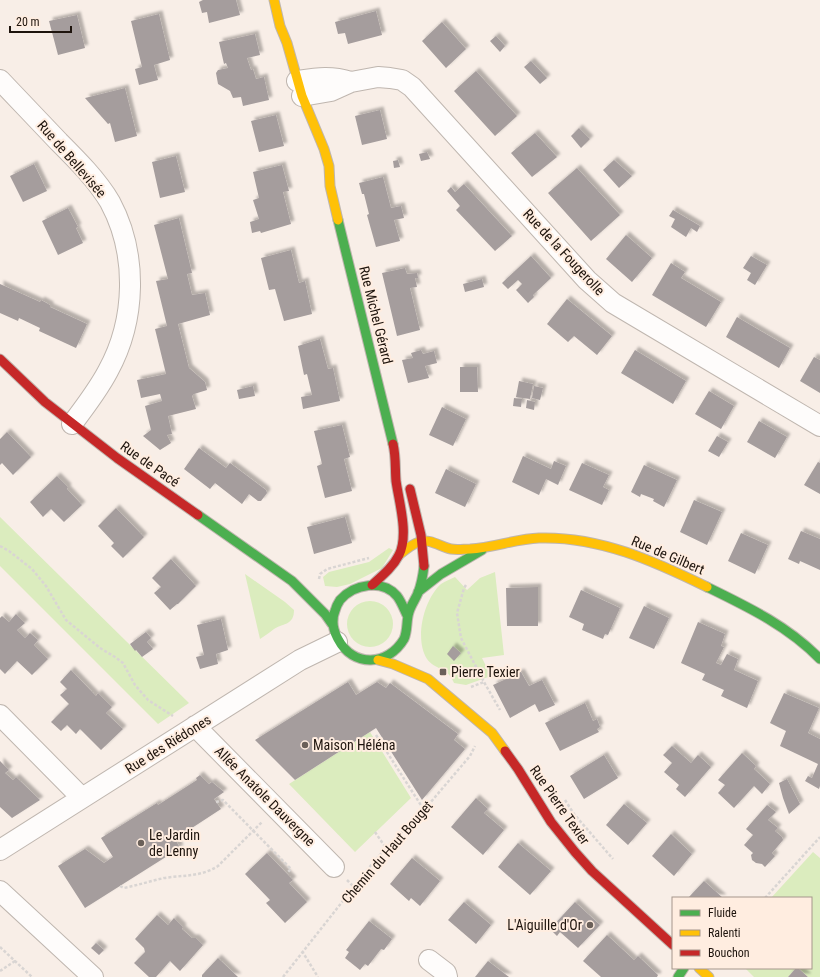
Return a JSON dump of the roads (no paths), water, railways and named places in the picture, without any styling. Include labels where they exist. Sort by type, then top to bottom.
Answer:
[{"type":"street","name":"Rue Michel Gérard","points":[[274,0],[280,26],[287,43],[299,89],[324,149],[329,166],[330,186],[394,451],[403,536],[402,546],[399,555],[390,567],[372,585]]},
{"type":"street","name":"Rue Michel Gérard","points":[[287,17],[287,43]]},
{"type":"street","name":"Rue de la Fougerolle","points":[[299,89],[330,77],[351,82],[378,78],[402,80],[412,87],[587,280],[613,303],[820,426]]},
{"type":"street","name":"Rue de Bellevisée","points":[[0,80],[94,180],[110,202],[120,226],[128,253],[131,278],[130,301],[120,345],[109,371],[72,424]]},
{"type":"street","name":"Rue Michel Gérard","points":[[299,89],[299,111],[301,117]]},
{"type":"street","name":"Rue Michel Gérard","points":[[320,168],[330,186]]},
{"type":"street","name":"Rue de Pacé","points":[[0,360],[45,402],[72,424],[117,458],[292,582]]},
{"type":"street","name":"Rue Michel Gérard","points":[[394,451],[407,477],[422,541],[424,563],[418,592],[407,615]]},
{"type":"street","name":"Rue de Gilbert","points":[[418,592],[442,572],[484,549],[506,542],[548,538],[590,541],[614,547],[730,598],[775,622],[795,636],[820,659]]},
{"type":"street","points":[[399,555],[414,544],[422,541]]},
{"type":"street","name":"Rue de Gilbert","points":[[422,541],[454,549],[484,549]]},
{"type":"street","points":[[292,582],[311,588]]},
{"type":"street","points":[[292,582],[324,614],[343,649],[350,655],[368,661],[386,657],[400,646],[405,638],[408,627],[407,615],[404,606],[398,597],[382,586],[372,585],[354,588],[340,599],[336,607],[333,615],[335,633]]},
{"type":"street","points":[[335,592],[346,593]]},
{"type":"street","name":"Rue des Riédones","points":[[0,850],[276,676],[300,660],[335,633]]},
{"type":"street","points":[[405,638],[408,648]]},
{"type":"street","name":"Rue Pierre Texier","points":[[378,660],[394,664],[428,679]]},
{"type":"street","name":"Rue Pierre Texier","points":[[417,663],[428,679],[492,733],[518,769],[551,822],[592,871],[672,945]]},
{"type":"street","points":[[0,715],[82,798]]},
{"type":"street","name":"Allée Anatole Dauvergne","points":[[195,726],[277,807],[334,867]]},
{"type":"street","points":[[0,891],[93,977]]},
{"type":"street","points":[[429,960],[446,973],[447,977]]},
{"type":"street","points":[[700,969],[709,977]]},
{"type":"place","name":"Pierre Texier","points":[[443,672]]},
{"type":"place","name":"Maison Héléna","points":[[305,745]]},
{"type":"place","name":"Le Jardin de Lenny","points":[[141,843]]},
{"type":"place","name":"L'Aiguille d'Or","points":[[590,925]]}]
